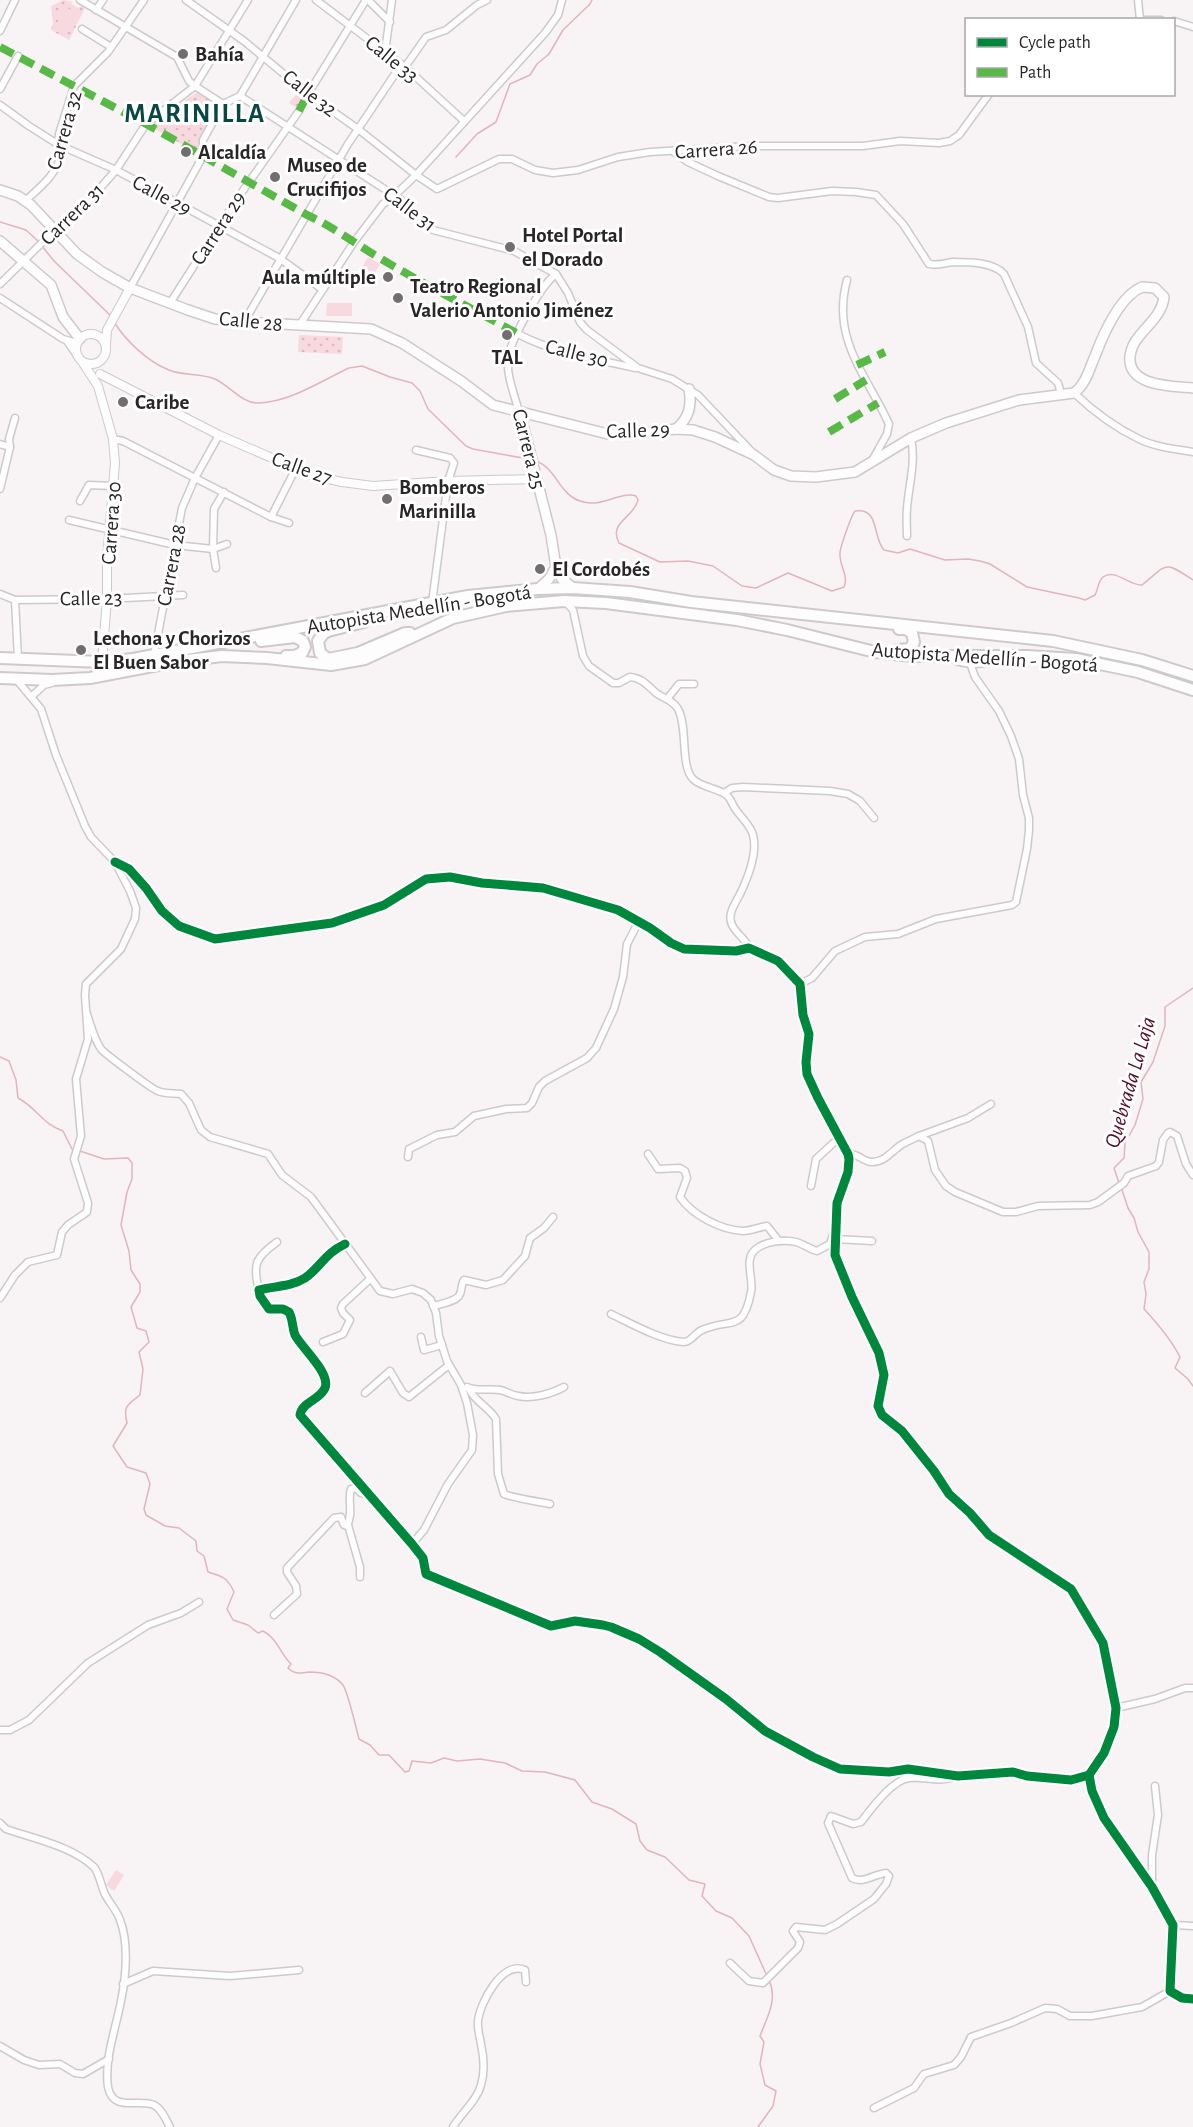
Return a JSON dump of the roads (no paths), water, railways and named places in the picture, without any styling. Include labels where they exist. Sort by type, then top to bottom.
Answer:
[{"type":"highway","name":"Autopista Medellín - Bogotá","points":[[0,657],[102,662],[154,655],[468,596],[573,588],[630,592],[691,602],[1078,645],[1142,660],[1193,676]]},
{"type":"highway","name":"Autopista Medellín - Bogotá","points":[[0,678],[52,680],[90,678],[192,659],[229,657],[267,658],[332,665],[365,659],[453,618],[479,611],[536,602],[564,601],[606,603],[737,620],[884,653],[1052,657],[1105,664],[1193,690]]},
{"type":"highway","points":[[383,612],[370,620],[324,633],[318,641],[320,653],[328,659],[339,658],[358,653],[405,633],[416,634]]},
{"type":"highway","points":[[833,643],[844,640],[902,650],[910,649],[913,645],[914,638],[909,631],[866,625],[856,619]]},
{"type":"highway","points":[[217,642],[237,645],[295,637],[302,639],[305,645],[304,651],[299,656],[251,653],[229,657]]},
{"type":"main road","name":"Calle 28","points":[[0,190],[26,200],[52,234],[92,265],[130,288],[215,319],[298,326],[352,327],[381,333],[402,343],[461,381],[490,404],[520,413]]},
{"type":"main road","points":[[0,241],[51,285],[63,317],[78,341]]},
{"type":"main road","points":[[1074,393],[1086,379],[1101,341],[1119,308],[1128,297],[1142,287],[1155,288],[1164,297],[1163,306],[1135,340],[1130,359],[1134,373],[1151,383],[1193,388]]},
{"type":"main road","points":[[676,429],[687,416],[690,407],[689,389]]},
{"type":"main road","name":"Calle 29","points":[[520,413],[608,434],[676,429],[705,433],[754,455],[774,470],[800,477],[846,474],[872,463],[911,438],[946,423],[1019,399],[1074,393]]},
{"type":"main road","name":"Carrera 25","points":[[520,413],[551,535],[556,567]]},
{"type":"main road","points":[[556,567],[562,579],[573,588]]},
{"type":"main road","points":[[538,589],[549,579],[556,567]]},
{"type":"street","points":[[0,31],[15,0]]},
{"type":"street","points":[[80,0],[177,57],[189,81],[223,104]]},
{"type":"street","points":[[96,10],[103,0]]},
{"type":"street","name":"Carrera 32","points":[[26,200],[53,174],[62,151],[59,145],[59,134],[74,86],[111,47],[144,0]]},
{"type":"street","name":"Calle 32","points":[[186,0],[263,56],[308,94],[433,187]]},
{"type":"street","name":"Carrera 31","points":[[0,284],[88,202],[116,170],[146,124],[195,86],[248,0]]},
{"type":"street","points":[[0,298],[67,341],[85,365],[94,364],[104,358],[108,328],[203,156],[203,140],[223,104],[240,96],[296,0]]},
{"type":"street","name":"Calle 33","points":[[316,0],[403,66],[464,122]]},
{"type":"street","points":[[308,94],[367,0],[390,22]]},
{"type":"street","points":[[385,52],[392,0]]},
{"type":"street","points":[[244,322],[282,260],[308,209],[338,159],[403,66],[426,37],[446,30],[477,5],[487,0]]},
{"type":"street","points":[[298,326],[374,215],[388,199],[416,175],[545,33],[558,15],[562,0]]},
{"type":"street","points":[[1138,0],[1142,18]]},
{"type":"street","points":[[1175,22],[1193,27]]},
{"type":"street","points":[[82,29],[111,47]]},
{"type":"street","points":[[0,89],[18,57]]},
{"type":"street","name":"Calle 31","points":[[240,96],[394,196],[428,226],[439,232],[514,251],[556,274]]},
{"type":"street","name":"Carrera 26","points":[[433,187],[437,189],[500,159],[517,161],[535,170],[559,173],[578,170],[618,157],[673,152],[758,146],[863,146],[900,141],[939,143],[950,141],[959,135],[988,96]]},
{"type":"street","name":"Calle 29","points":[[0,105],[59,145],[116,170],[282,260],[322,289]]},
{"type":"street","name":"Carrera 29","points":[[170,303],[249,182],[290,127],[299,111]]},
{"type":"street","points":[[673,152],[688,162],[769,196],[786,198],[832,191],[872,194],[879,197],[903,224],[928,264],[957,262],[994,266],[1000,269],[1028,327],[1036,363],[1058,383],[1060,394]]},
{"type":"street","points":[[556,274],[568,293],[580,322],[597,338],[638,368],[660,374],[689,389],[705,401],[754,455]]},
{"type":"street","name":"Carrera 25","points":[[520,413],[508,364],[509,353],[545,284],[556,274]]},
{"type":"street","points":[[847,280],[843,294],[843,317],[851,353],[889,424],[887,434],[872,463]]},
{"type":"street","points":[[67,341],[78,341],[89,334],[108,328]]},
{"type":"street","points":[[94,334],[104,341],[106,346]]},
{"type":"street","name":"Calle 30","points":[[518,334],[554,349],[638,368]]},
{"type":"street","points":[[76,354],[78,341]]},
{"type":"street","name":"Carrera 30","points":[[98,386],[104,358]]},
{"type":"street","name":"Carrera 30","points":[[85,365],[98,386],[113,439],[115,463],[109,529],[108,599],[102,662]]},
{"type":"street","name":"Calle 27","points":[[85,365],[219,435],[311,475],[373,486],[447,481],[537,479]]},
{"type":"street","points":[[1074,393],[1086,404],[1139,439],[1193,452]]},
{"type":"street","points":[[0,489],[15,418]]},
{"type":"street","name":"Carrera 28","points":[[154,655],[182,508],[195,478],[219,435]]},
{"type":"street","points":[[907,536],[907,509],[914,464],[911,438]]},
{"type":"street","points":[[113,439],[123,441],[271,517],[289,523]]},
{"type":"street","points":[[0,444],[10,447]]},
{"type":"street","points":[[416,450],[453,460],[454,467],[447,481],[432,603]]},
{"type":"street","points":[[271,517],[296,468]]},
{"type":"street","points":[[80,501],[89,484],[113,486]]},
{"type":"street","points":[[216,568],[213,549],[214,509],[224,492]]},
{"type":"street","points":[[69,520],[174,544],[213,549],[227,544]]},
{"type":"street","name":"Calle 23","points":[[0,594],[15,600],[183,595]]},
{"type":"street","points":[[15,600],[18,659]]},
{"type":"street","points":[[564,601],[573,610],[583,656],[589,666],[613,683],[630,676],[642,680],[678,708],[685,735],[685,754],[690,777],[729,797],[753,835],[753,856],[750,868],[732,909],[730,920],[731,925],[747,942],[749,948]]},
{"type":"street","points":[[950,656],[956,662],[970,663],[987,663],[993,657]]},
{"type":"street","points":[[800,984],[812,978],[835,951],[865,937],[898,934],[936,919],[1012,905],[1016,902],[1029,830],[1019,759],[999,711],[975,676],[970,663]]},
{"type":"street","points":[[31,697],[44,685],[76,682],[90,678]]},
{"type":"street","points":[[0,1298],[15,1275],[28,1262],[57,1255],[62,1232],[87,1212],[88,1203],[74,1159],[81,1136],[76,1079],[88,1039],[86,984],[121,949],[135,919],[136,908],[115,862],[90,837],[56,755],[41,709],[16,679]]},
{"type":"street","points":[[667,699],[679,684],[694,684]]},
{"type":"street","points":[[724,793],[732,788],[743,787],[831,791],[860,801],[874,818]]},
{"type":"street","points":[[115,862],[129,869],[146,888],[162,912],[179,926],[215,939],[332,923],[376,909],[426,879],[438,876],[543,888],[618,910],[639,921],[671,944],[684,949],[736,951],[749,948],[778,961],[800,984],[802,1015],[809,1034],[807,1074],[848,1154],[848,1172],[837,1203],[835,1255],[852,1298],[879,1353],[884,1375],[878,1406],[882,1415],[902,1431],[949,1494],[989,1534],[1071,1589],[1103,1643],[1116,1708],[1114,1727],[1104,1753],[1089,1775],[1071,1780],[1049,1779],[1013,1772],[958,1776],[908,1769],[889,1772],[840,1769],[813,1758],[765,1731],[726,1699],[639,1639],[603,1625],[575,1622],[550,1626],[426,1574],[423,1558],[412,1544],[300,1415],[302,1409],[324,1390],[326,1382],[313,1358],[297,1338],[289,1312],[283,1308],[269,1308],[260,1296],[254,1273],[257,1261],[262,1253],[277,1242]]},
{"type":"street","points":[[408,1157],[410,1149],[436,1135],[455,1132],[474,1116],[506,1109],[526,1108],[532,1103],[539,1087],[545,1081],[588,1058],[596,1048],[614,1008],[623,977],[627,944],[639,921]]},
{"type":"street","points":[[87,1014],[94,1036],[102,1050],[128,1068],[147,1086],[158,1092],[181,1094],[189,1103],[201,1130],[210,1137],[268,1154],[282,1175],[310,1197],[380,1291],[393,1294],[412,1289],[423,1293],[431,1300],[442,1345],[467,1403],[473,1434],[472,1450],[448,1484],[424,1530],[412,1544]]},
{"type":"street","points":[[848,1154],[855,1153],[874,1162],[888,1157],[899,1146],[919,1136],[968,1118],[991,1104]]},
{"type":"street","points":[[919,1136],[928,1141],[935,1170],[946,1186],[1003,1212],[1016,1212],[1038,1206],[1089,1205],[1105,1198],[1128,1176],[1156,1166],[1159,1162],[1163,1140],[1170,1132],[1177,1136],[1186,1164],[1193,1176]]},
{"type":"street","points":[[811,1186],[816,1159],[840,1137]]},
{"type":"street","points":[[648,1154],[658,1169],[680,1168],[685,1172],[687,1178],[680,1197],[696,1213],[730,1229],[743,1231],[767,1226],[779,1241]]},
{"type":"street","points":[[434,1306],[456,1298],[460,1294],[464,1280],[486,1285],[503,1280],[525,1256],[530,1238],[544,1228],[553,1217]]},
{"type":"street","points":[[611,1314],[647,1331],[682,1342],[689,1341],[703,1330],[737,1322],[745,1314],[752,1290],[749,1264],[751,1254],[757,1248],[779,1241],[797,1242],[817,1251],[830,1244],[836,1228]]},
{"type":"street","points":[[836,1239],[872,1241]]},
{"type":"street","points":[[259,1290],[286,1286],[300,1280],[327,1255],[345,1244]]},
{"type":"street","points":[[323,1342],[343,1334],[350,1320],[341,1308],[370,1279]]},
{"type":"street","points":[[421,1337],[424,1350],[442,1345]]},
{"type":"street","points":[[365,1393],[390,1371],[409,1397],[449,1365]]},
{"type":"street","points":[[460,1385],[469,1389],[497,1389],[515,1396],[528,1397],[546,1394],[564,1387]]},
{"type":"street","points":[[469,1389],[476,1401],[496,1419],[498,1474],[504,1494],[550,1504]]},
{"type":"street","points":[[360,1577],[360,1567],[348,1525],[352,1510],[349,1490],[354,1488],[364,1495],[369,1495]]},
{"type":"street","points":[[274,1615],[297,1594],[296,1586],[286,1572],[287,1568],[333,1518],[341,1517],[344,1526],[348,1525]]},
{"type":"street","points":[[0,1730],[9,1730],[28,1720],[88,1663],[148,1625],[181,1613],[199,1602]]},
{"type":"street","points":[[1116,1708],[1155,1699],[1185,1688],[1193,1688]]},
{"type":"street","points":[[1089,1775],[1092,1791],[1104,1818],[1152,1887],[1173,1925],[1170,1991]]},
{"type":"street","points":[[729,1963],[749,1981],[763,1983],[798,1948],[800,1942],[793,1931],[796,1927],[825,1930],[874,1899],[886,1884],[889,1876],[886,1873],[858,1881],[852,1878],[828,1823],[829,1818],[834,1816],[853,1824],[861,1822],[897,1782],[908,1778],[942,1781],[958,1776]]},
{"type":"street","points":[[1152,1887],[1152,1855],[1158,1815],[1155,1786]]},
{"type":"street","points":[[0,1823],[6,1829],[62,1848],[96,1869],[106,1895],[120,1918],[125,1952],[122,1999],[109,2059],[108,2088],[116,2099],[125,2104],[154,2105],[170,2127]]},
{"type":"street","points":[[0,1834],[6,1829]]},
{"type":"street","points":[[1173,1925],[1193,1926]]},
{"type":"street","points":[[453,2127],[479,2094],[482,2083],[484,2059],[477,2024],[481,2007],[502,1976],[512,1968],[525,1970],[526,1982]]},
{"type":"street","points":[[123,1984],[153,1971],[230,1976],[299,1970]]},
{"type":"street","points":[[1170,1991],[1182,1998],[1193,1999]]},
{"type":"street","points":[[874,2108],[914,2088],[924,2074],[954,2065],[961,2057],[971,2037],[1011,2024],[1029,2014],[1045,2008],[1057,2009],[1070,2016],[1092,2016],[1143,2007],[1170,1991]]},
{"type":"street","points":[[0,2046],[39,2065],[60,2064],[75,2073],[83,2074],[109,2059]]},
{"type":"waterway","points":[[456,157],[477,134],[496,122],[510,84],[530,75],[537,64],[549,54],[563,30],[592,0]]},
{"type":"waterway","points":[[0,222],[26,230],[39,242]]},
{"type":"waterway","points":[[42,246],[54,261],[110,315]]},
{"type":"waterway","points":[[114,322],[138,350],[153,362],[174,372],[215,379],[253,403],[282,399],[349,368],[362,366],[412,383],[420,391],[428,409],[466,446],[528,459]]},
{"type":"waterway","points":[[536,461],[548,469],[567,493],[580,501],[596,503],[623,496],[636,496],[638,500],[636,506],[617,530],[616,536],[619,543],[660,562],[688,561],[713,566],[742,586],[756,588],[788,573],[832,591],[844,587],[845,578],[840,553],[855,511],[863,511],[872,518],[884,550],[898,553],[910,549],[945,560],[980,561],[990,564],[1027,587],[1085,600],[1095,595],[1101,579],[1108,575],[1142,585],[1162,569],[1171,567],[1193,580]]},
{"type":"waterway","name":"Quebrada La Laja","points":[[1119,1183],[1114,1168],[1124,1158],[1125,1143],[1135,1125],[1143,1099],[1141,1082],[1153,1062],[1165,1026],[1165,1007],[1193,988]]},
{"type":"waterway","points":[[0,1057],[9,1061],[16,1080],[18,1098],[50,1124],[63,1131],[72,1149],[75,1150]]},
{"type":"waterway","points":[[80,1151],[104,1159],[128,1158],[132,1163],[132,1179],[127,1192],[121,1225],[129,1251],[131,1270],[140,1284],[140,1292],[131,1307],[137,1328],[146,1331],[149,1342],[139,1352],[143,1369],[140,1395],[127,1406],[127,1423],[113,1446],[127,1467],[146,1473],[150,1484],[144,1509],[146,1515],[165,1526],[179,1528],[196,1541],[197,1551],[204,1556],[208,1572],[221,1576],[227,1581],[234,1592],[227,1609],[233,1620],[248,1625],[258,1633],[263,1631],[268,1634],[291,1664],[288,1668],[293,1672],[323,1673],[340,1682],[347,1695],[359,1739],[370,1745],[379,1755],[389,1755],[405,1772],[409,1771],[412,1761],[431,1763],[444,1758],[457,1761],[480,1759],[505,1763],[522,1771],[545,1772],[575,1780],[592,1802],[612,1809],[636,1824],[640,1841],[647,1850],[665,1857],[689,1880],[705,1884],[702,1896],[716,1911],[732,1918],[749,1936],[767,1976]]},
{"type":"waterway","name":"Quebrada La Laja","points":[[1121,1187],[1138,1232],[1149,1252],[1149,1269],[1144,1282],[1146,1294],[1144,1309],[1173,1344],[1180,1357],[1175,1368],[1193,1386]]},
{"type":"waterway","points":[[758,2127],[773,2106],[776,2091],[765,2085],[760,2064],[764,2042],[760,2036],[772,2001],[769,1980]]},
{"type":"place","name":"Bahía","points":[[183,54]]},
{"type":"place","name":"Alcaldía","points":[[186,152]]},
{"type":"place","name":"Museo de Crucifijos","points":[[275,177]]},
{"type":"place","name":"Hotel Portal el Dorado","points":[[510,247]]},
{"type":"place","name":"Aula múltiple","points":[[388,277]]},
{"type":"place","name":"Teatro Regional Valerio Antonio Jiménez","points":[[398,298]]},
{"type":"place","name":"TAL","points":[[507,335]]},
{"type":"place","name":"Caribe","points":[[123,402]]},
{"type":"place","name":"Bomberos Marinilla","points":[[387,499]]},
{"type":"place","name":"El Cordobés","points":[[540,569]]},
{"type":"place","name":"Lechona y Chorizos El Buen Sabor","points":[[81,650]]},
{"type":"district","name":"MARINILLA","points":[[195,113]]}]
